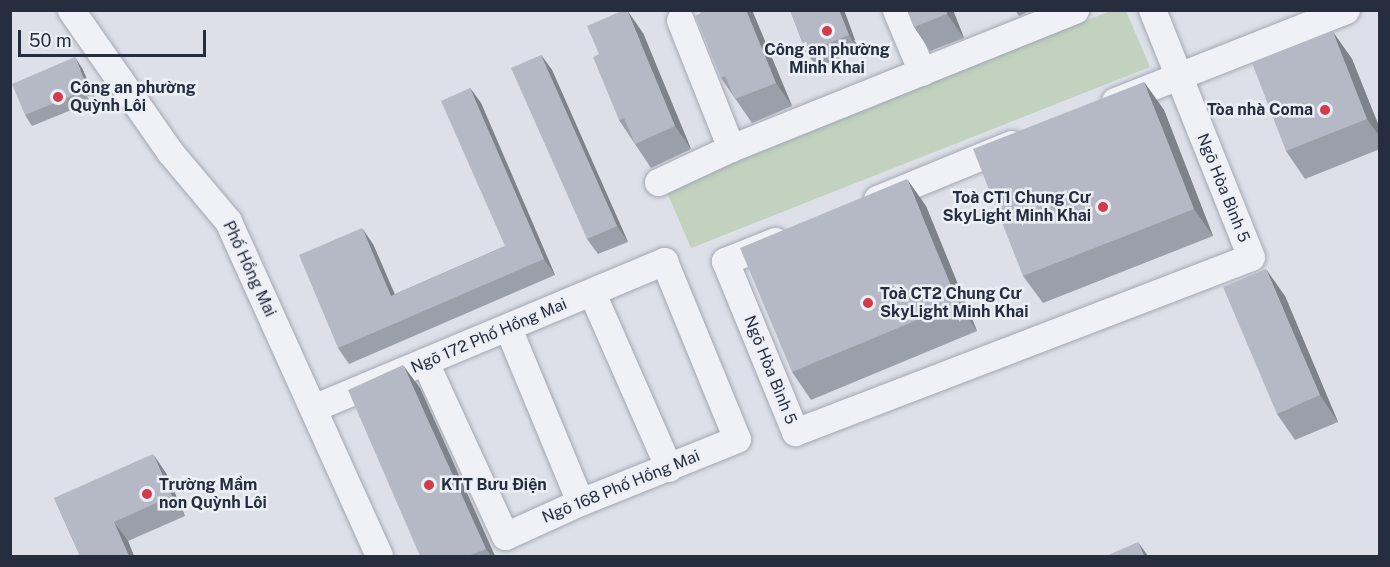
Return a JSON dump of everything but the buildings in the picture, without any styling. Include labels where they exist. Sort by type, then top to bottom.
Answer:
[{"type":"street","name":"Phố Hồng Mai","points":[[71,10],[170,152],[228,221],[379,556]]},
{"type":"street","points":[[896,10],[922,72]]},
{"type":"street","points":[[658,182],[731,148],[1075,10]]},
{"type":"street","name":"Ngõ Hòa Bình 5","points":[[801,230],[725,261],[795,432],[1251,257],[1152,10]]},
{"type":"street","points":[[1093,110],[1346,10]]},
{"type":"street","points":[[680,20],[731,148]]},
{"type":"street","points":[[855,208],[1039,132]]},
{"type":"street","name":"Ngõ 172 Phố Hồng Mai","points":[[312,408],[664,261],[737,439]]},
{"type":"street","points":[[592,293],[669,468]]},
{"type":"street","points":[[508,328],[580,502]]},
{"type":"street","name":"Ngõ 168 Phố Hồng Mai","points":[[425,362],[505,536],[580,502],[737,439]]},
{"type":"green space","points":[[1110,11],[1126,11],[1150,67],[691,248],[666,190]]},
{"type":"place","name":"Công an phường Minh Khai","points":[[827,31]]},
{"type":"place","name":"Công an phường Quỳnh Lôi","points":[[58,97]]},
{"type":"place","name":"Tòa nhà Coma","points":[[1325,110]]},
{"type":"place","name":"Toà CT1 Chung Cư SkyLight Minh Khai","points":[[1103,207]]},
{"type":"place","name":"Toà CT2 Chung Cư SkyLight Minh Khai","points":[[868,303]]},
{"type":"place","name":"KTT Bưu Điện","points":[[429,485]]},
{"type":"place","name":"Trường Mầm non Quỳnh Lôi","points":[[147,494]]}]
